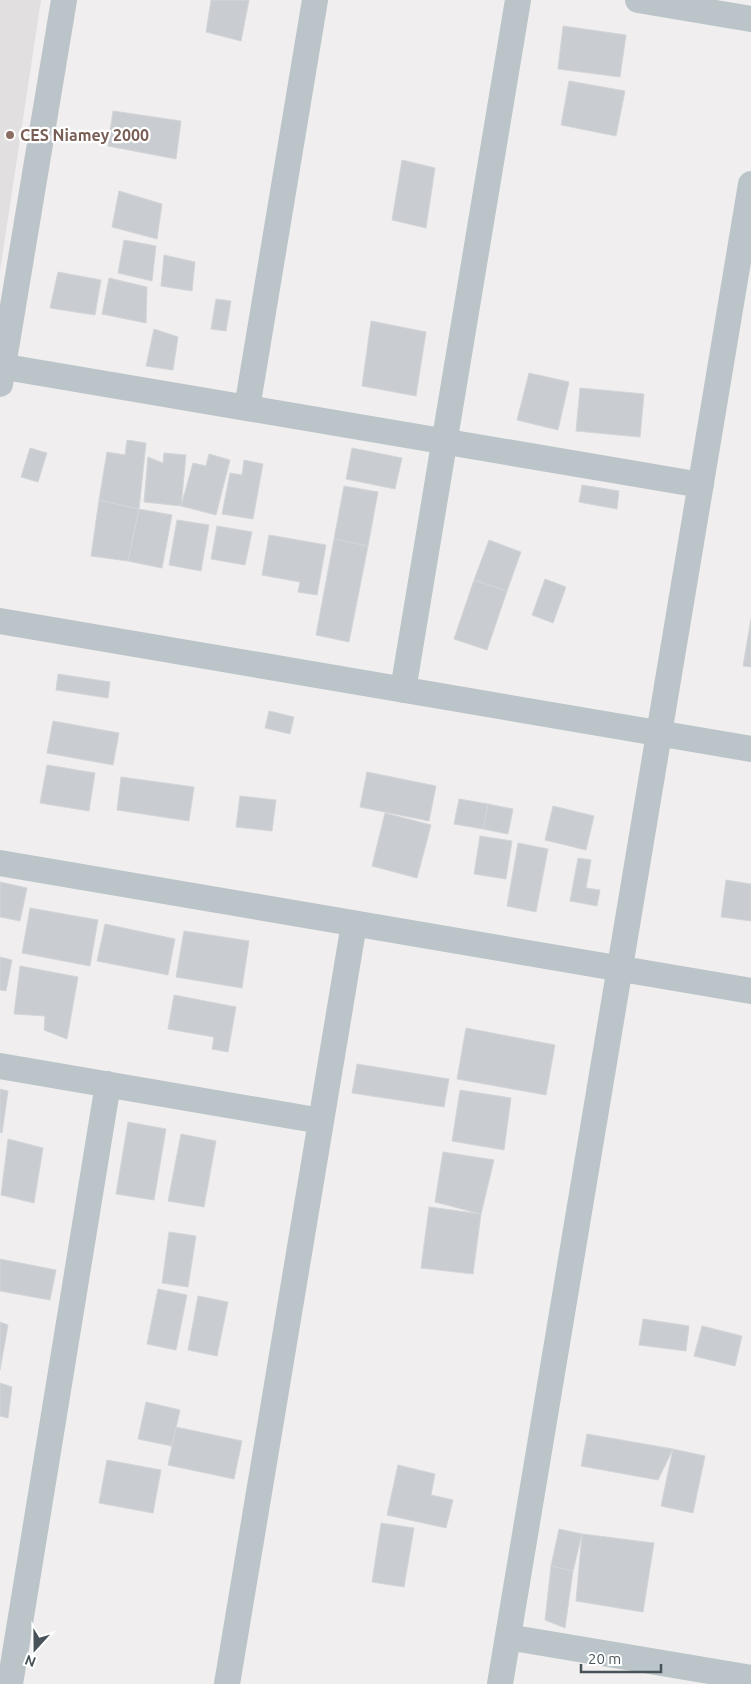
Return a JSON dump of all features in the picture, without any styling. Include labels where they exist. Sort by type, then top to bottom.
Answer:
[{"type":"street","points":[[64,0],[1,372],[247,408],[701,485]]},
{"type":"street","points":[[247,408],[315,0]]},
{"type":"street","points":[[403,690],[518,0]]},
{"type":"street","points":[[638,0],[751,19]]},
{"type":"street","points":[[500,1684],[751,184]]},
{"type":"street","points":[[0,621],[751,749]]},
{"type":"street","points":[[0,863],[751,991]]},
{"type":"street","points":[[227,1684],[354,924]]},
{"type":"street","points":[[0,1066],[321,1121]]},
{"type":"street","points":[[10,1684],[108,1084]]},
{"type":"street","points":[[508,1637],[751,1678]]},
{"type":"shaded area","name":"CES Niamey 2000","points":[[0,0],[41,0],[0,271]]},
{"type":"building","points":[[211,0],[249,0],[241,41],[206,32]]},
{"type":"building","points":[[563,26],[626,35],[620,77],[558,69]]},
{"type":"building","points":[[569,81],[625,91],[616,136],[561,125]]},
{"type":"building","points":[[113,111],[181,121],[176,159],[108,146]]},
{"type":"building","points":[[402,160],[435,168],[426,228],[392,220]]},
{"type":"building","points":[[119,191],[162,204],[157,239],[112,227]]},
{"type":"building","points":[[124,240],[156,246],[152,281],[118,273]]},
{"type":"building","points":[[164,255],[195,262],[192,291],[161,286]]},
{"type":"building","points":[[58,272],[101,280],[95,315],[50,308]]},
{"type":"building","points":[[109,278],[147,287],[146,323],[102,314]]},
{"type":"building","points":[[216,299],[231,301],[226,331],[211,329]]},
{"type":"building","points":[[371,321],[426,332],[416,396],[362,386]]},
{"type":"building","points":[[154,329],[178,337],[173,370],[146,366]]},
{"type":"building","points":[[529,373],[569,382],[558,430],[517,420]]},
{"type":"building","points":[[580,388],[644,394],[640,437],[576,431]]},
{"type":"building","points":[[127,440],[146,443],[139,509],[99,500],[107,452],[125,455]]},
{"type":"building","points":[[30,448],[47,453],[38,482],[21,477]]},
{"type":"building","points":[[352,448],[402,458],[395,489],[346,479]]},
{"type":"building","points":[[164,453],[186,455],[181,506],[144,502],[148,457],[163,463]]},
{"type":"building","points":[[209,454],[230,460],[216,515],[181,506],[193,463],[206,466]]},
{"type":"building","points":[[244,460],[263,464],[253,519],[222,514],[230,473],[242,475]]},
{"type":"building","points":[[582,485],[619,491],[617,509],[579,502]]},
{"type":"building","points":[[344,486],[378,492],[368,546],[334,539]]},
{"type":"building","points":[[99,500],[139,509],[128,561],[91,556]]},
{"type":"building","points":[[139,509],[172,515],[162,568],[128,561]]},
{"type":"building","points":[[177,520],[209,525],[201,571],[169,565]]},
{"type":"building","points":[[217,526],[252,532],[245,565],[211,559]]},
{"type":"building","points":[[269,535],[326,545],[317,595],[298,592],[300,582],[262,575]]},
{"type":"building","points":[[334,539],[368,546],[349,642],[316,635]]},
{"type":"building","points":[[489,540],[521,552],[507,591],[474,580]]},
{"type":"building","points":[[545,579],[566,587],[553,623],[532,615]]},
{"type":"building","points":[[474,580],[507,591],[487,650],[454,639]]},
{"type":"building","points":[[751,619],[751,667],[743,666]]},
{"type":"building","points":[[58,674],[110,682],[108,698],[56,690]]},
{"type":"building","points":[[269,711],[294,717],[290,734],[265,728]]},
{"type":"building","points":[[53,721],[119,733],[113,765],[47,753]]},
{"type":"building","points":[[47,765],[95,773],[89,811],[40,803]]},
{"type":"building","points":[[367,772],[436,786],[429,821],[360,807]]},
{"type":"building","points":[[121,777],[194,787],[189,821],[117,810]]},
{"type":"building","points":[[240,796],[276,800],[272,831],[236,827]]},
{"type":"building","points":[[459,799],[488,804],[483,829],[454,824]]},
{"type":"building","points":[[488,804],[513,809],[508,834],[483,829]]},
{"type":"building","points":[[553,806],[594,816],[586,850],[545,840]]},
{"type":"building","points":[[385,813],[431,825],[417,878],[372,866]]},
{"type":"building","points":[[480,836],[512,841],[506,879],[474,874]]},
{"type":"building","points":[[518,843],[548,849],[536,912],[507,906]]},
{"type":"building","points":[[578,858],[591,860],[586,888],[600,890],[597,906],[570,901]]},
{"type":"building","points":[[726,880],[751,884],[751,921],[721,917]]},
{"type":"building","points":[[0,882],[27,888],[20,921],[0,917]]},
{"type":"building","points":[[30,908],[98,920],[90,966],[22,953]]},
{"type":"building","points":[[105,924],[175,939],[168,975],[97,961]]},
{"type":"building","points":[[184,931],[249,941],[242,988],[176,977]]},
{"type":"building","points":[[0,957],[12,960],[6,991],[0,990]]},
{"type":"building","points":[[20,966],[78,977],[67,1039],[44,1030],[45,1016],[14,1014]]},
{"type":"building","points":[[174,995],[236,1007],[228,1052],[212,1049],[214,1037],[168,1029]]},
{"type":"building","points":[[466,1028],[555,1045],[546,1095],[457,1079]]},
{"type":"building","points":[[357,1064],[449,1079],[444,1107],[352,1093]]},
{"type":"building","points":[[0,1089],[8,1091],[2,1133],[0,1132]]},
{"type":"building","points":[[460,1090],[511,1098],[504,1150],[452,1141]]},
{"type":"building","points":[[128,1122],[166,1129],[154,1200],[116,1194]]},
{"type":"building","points":[[181,1134],[216,1141],[204,1207],[168,1201]]},
{"type":"building","points":[[8,1139],[43,1148],[34,1203],[1,1195]]},
{"type":"building","points":[[443,1152],[494,1160],[481,1214],[435,1202]]},
{"type":"building","points":[[429,1207],[481,1214],[473,1274],[421,1268]]},
{"type":"building","points":[[169,1232],[196,1236],[188,1287],[162,1283]]},
{"type":"building","points":[[0,1259],[56,1270],[50,1300],[0,1291]]},
{"type":"building","points":[[158,1289],[187,1295],[176,1350],[147,1344]]},
{"type":"building","points":[[198,1296],[228,1302],[217,1356],[188,1350]]},
{"type":"building","points":[[643,1319],[689,1326],[686,1351],[639,1345]]},
{"type":"building","points":[[0,1322],[8,1325],[0,1370]]},
{"type":"building","points":[[702,1326],[742,1336],[735,1366],[694,1356]]},
{"type":"building","points":[[0,1383],[12,1387],[8,1418],[0,1416]]},
{"type":"building","points":[[146,1402],[180,1410],[172,1446],[138,1439]]},
{"type":"building","points":[[176,1427],[242,1441],[234,1479],[168,1465]]},
{"type":"building","points":[[587,1434],[673,1449],[658,1480],[581,1466]]},
{"type":"building","points":[[673,1449],[705,1456],[693,1513],[661,1506]]},
{"type":"building","points":[[107,1460],[161,1470],[153,1513],[99,1503]]},
{"type":"building","points":[[398,1465],[435,1474],[431,1495],[453,1500],[446,1528],[387,1515]]},
{"type":"building","points":[[381,1523],[414,1528],[404,1587],[372,1582]]},
{"type":"building","points":[[559,1529],[582,1534],[573,1571],[551,1566]]},
{"type":"building","points":[[582,1534],[654,1543],[643,1612],[576,1601]]},
{"type":"building","points":[[551,1566],[573,1571],[565,1628],[545,1620]]},
{"type":"place","name":"CES Niamey 2000","points":[[10,135]]}]
